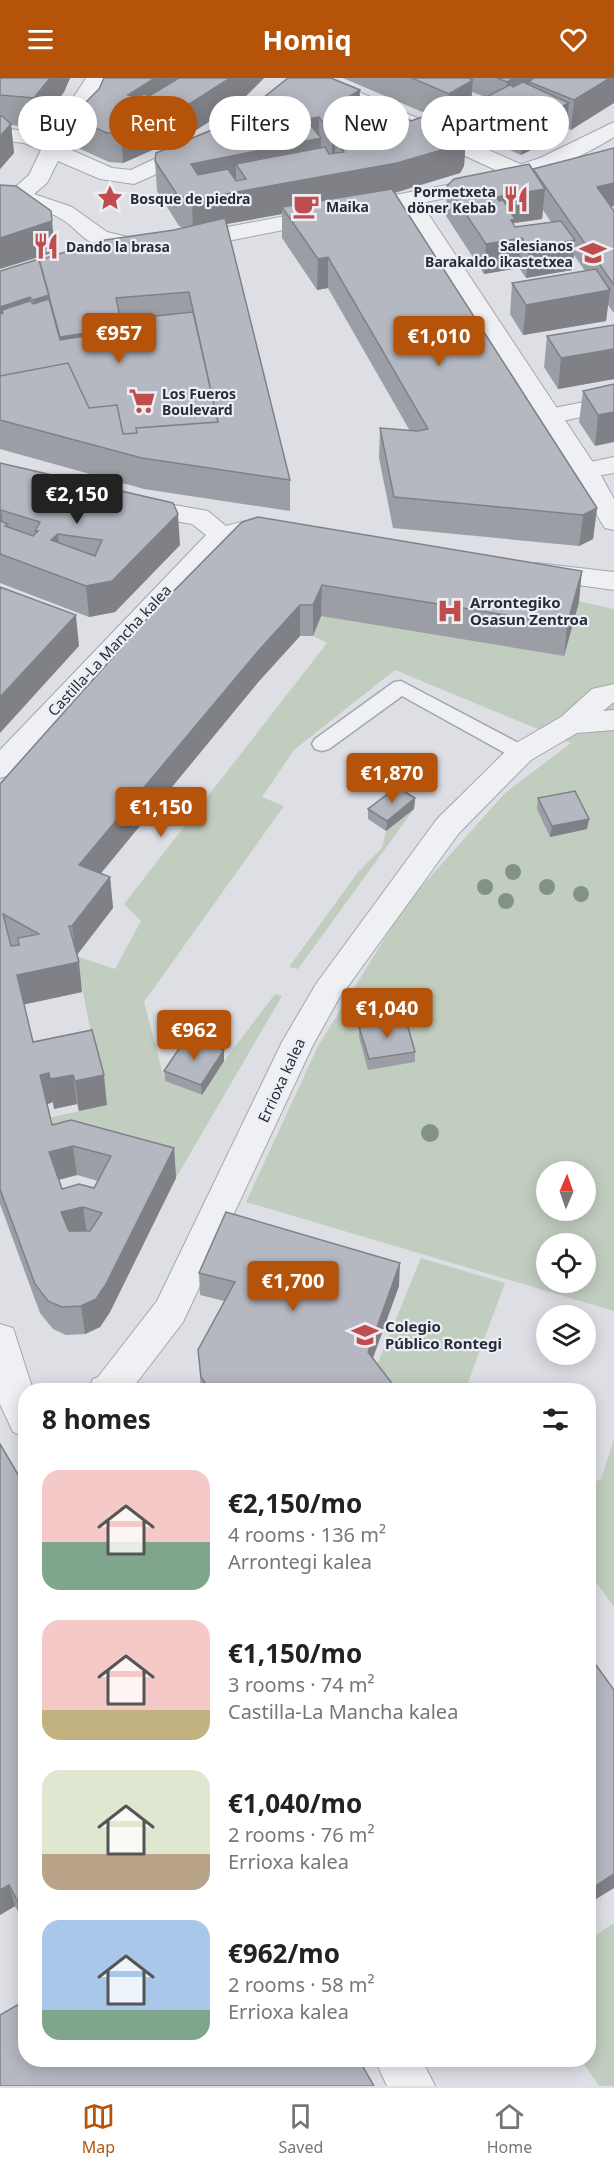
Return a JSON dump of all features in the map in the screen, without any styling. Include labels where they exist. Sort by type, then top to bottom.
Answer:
[{"type":"street","points":[[85,96],[96,78]]},
{"type":"street","points":[[311,78],[453,132],[521,173]]},
{"type":"street","points":[[9,195],[48,204],[72,216],[91,247],[149,249],[477,186],[521,173],[570,153],[614,128]]},
{"type":"street","points":[[0,134],[18,136]]},
{"type":"street","points":[[56,150],[108,174],[134,177],[209,142]]},
{"type":"street","points":[[570,153],[614,146]]},
{"type":"street","points":[[9,195],[39,178],[52,150]]},
{"type":"street","points":[[39,178],[48,204]]},
{"type":"street","points":[[408,200],[585,470],[614,522]]},
{"type":"street","points":[[548,416],[614,403]]},
{"type":"street","points":[[585,470],[614,465]]},
{"type":"street","points":[[110,501],[200,517],[221,536],[238,530],[262,528],[305,536]]},
{"type":"street","name":"Castilla-La Mancha kalea","points":[[0,768],[117,640],[210,544],[221,536]]},
{"type":"street","points":[[508,569],[614,581]]},
{"type":"street","name":"Errioxa kalea","points":[[115,1383],[170,1311],[298,1042],[327,992],[448,826],[521,753],[571,724],[602,696],[614,693]]},
{"type":"street","name":"Errioxa kalea","points":[[571,724],[614,720]]},
{"type":"street","points":[[0,1339],[18,1414]]},
{"type":"street","points":[[401,2067],[412,2086]]},
{"type":"lane","points":[[322,744],[401,687],[521,753]]},
{"type":"green space","points":[[578,601],[614,609],[614,1311],[553,1293],[596,1293],[596,1233],[536,1233],[536,1288],[246,1202],[318,1046],[406,904],[505,793],[571,743],[395,670],[294,750],[262,797],[284,806],[144,1002],[165,1081],[201,1095],[275,994],[282,996],[176,1178],[75,1149],[56,1155],[48,1118],[107,1105],[76,956],[115,969],[141,921],[124,904],[327,643],[313,636],[321,616]]},
{"type":"green space","points":[[414,809],[298,969],[289,967],[358,872],[382,848],[386,831]]},
{"type":"green space","points":[[421,1258],[505,1283],[468,1383],[392,1383],[372,1377]]},
{"type":"green space","points":[[614,1439],[614,1607],[596,1582],[596,1481],[601,1479]]},
{"type":"green space","points":[[614,1923],[614,2086],[599,2086],[586,2067],[596,2067],[596,1935]]},
{"type":"building","points":[[0,78],[50,78],[36,96],[0,95]]},
{"type":"building","points":[[104,78],[155,78],[128,95],[132,96],[109,96],[109,133],[97,129],[97,96],[92,96],[99,89]]},
{"type":"building","points":[[179,78],[230,78],[197,99],[197,96],[149,96]]},
{"type":"building","points":[[288,78],[331,78],[360,90],[350,96],[323,96],[323,123],[319,117],[311,118],[311,96],[266,96]]},
{"type":"building","points":[[412,78],[468,78],[473,80],[449,94]]},
{"type":"building","points":[[497,78],[514,78],[507,82]]},
{"type":"building","points":[[534,78],[610,78],[574,100],[569,96],[529,82]]},
{"type":"building","points":[[523,82],[554,96],[488,96],[510,85],[513,87]]},
{"type":"building","points":[[0,116],[11,124],[0,136]]},
{"type":"building","points":[[421,117],[421,150],[441,150],[397,163],[192,200],[178,196],[155,161],[156,153],[163,150],[197,150],[197,136],[209,131],[209,150],[261,150],[191,164],[198,175],[228,169],[236,181],[246,179],[236,164],[323,147],[329,154],[344,152],[342,150],[409,150],[409,120],[411,121]]},
{"type":"building","points":[[311,126],[321,138],[311,140]]},
{"type":"building","name":"Salesianos Barakaldo ikastetxea","points":[[614,148],[614,183],[597,187],[614,211],[614,285],[533,169]]},
{"type":"building","points":[[529,164],[545,189],[496,197],[499,201],[503,200],[515,219],[511,220],[515,227],[561,221],[575,240],[529,248],[522,238],[486,244],[447,186],[454,179]]},
{"type":"building","points":[[0,185],[16,186],[51,211],[52,221],[0,238]]},
{"type":"building","points":[[392,189],[597,508],[583,515],[394,497],[380,428],[417,431],[428,429],[328,257],[318,259],[282,207]]},
{"type":"building","points":[[225,218],[290,480],[142,458],[0,420],[0,376],[68,363],[89,408],[117,405],[123,434],[137,433],[136,428],[218,422],[189,292],[116,298],[120,317],[118,317],[118,328],[60,337],[39,260],[105,240],[174,230]]},
{"type":"building","points":[[39,259],[49,295],[33,300],[30,297],[0,307],[0,271]]},
{"type":"building","points":[[596,269],[610,290],[526,305],[512,283]]},
{"type":"building","name":"Los Fueros Boulevard","points":[[49,299],[60,340],[118,331],[118,320],[193,312],[218,422],[136,428],[137,433],[123,434],[117,405],[89,408],[68,363],[0,376],[0,314],[3,313],[2,310],[30,301],[33,304]]},
{"type":"building","points":[[614,325],[614,349],[561,358],[547,336]]},
{"type":"building","points":[[614,384],[614,412],[598,415],[583,391]]},
{"type":"building","points":[[0,463],[173,503],[178,514],[112,581],[86,586],[0,554],[0,521],[8,524],[5,526],[33,536],[38,531],[35,531],[40,522],[0,511]],"holes":[[[58,534],[102,540],[95,556],[51,540]]]},
{"type":"building","points":[[258,517],[582,571],[567,625],[322,585],[313,605],[300,605],[260,649],[79,865],[110,877],[72,926],[69,926],[79,962],[17,975],[33,1042],[92,1030],[104,1075],[75,1081],[73,1075],[50,1079],[49,1073],[40,1075],[52,1125],[71,1120],[174,1148],[106,1284],[96,1299],[81,1306],[62,1307],[48,1301],[35,1284],[0,1189],[0,784],[154,611],[242,522]],"holes":[[[3,914],[39,934],[18,938],[19,945],[11,946]],[[73,1146],[111,1156],[94,1188],[79,1184],[62,1189],[49,1152]],[[83,1207],[102,1213],[90,1231],[69,1231],[61,1212]]]},
{"type":"building","points":[[0,587],[76,615],[0,697]]},
{"type":"building","points":[[397,787],[415,798],[387,821],[368,809]]},
{"type":"building","points":[[575,791],[589,819],[552,826],[538,798]]},
{"type":"building","points":[[406,1020],[415,1052],[369,1059],[359,1027]]},
{"type":"building","points":[[187,1037],[224,1050],[201,1085],[164,1071]]},
{"type":"building","points":[[226,1212],[400,1263],[368,1352],[392,1383],[205,1383],[201,1377],[198,1350],[235,1282],[199,1273]]},
{"type":"building","points":[[0,1444],[18,1474],[18,1902],[9,1885],[0,1890]]},
{"type":"building","points":[[596,1665],[614,1690],[614,1874],[596,1886]]},
{"type":"building","points":[[18,2005],[18,2067],[363,2067],[374,2086],[0,2086],[0,2015]]},
{"type":"place","name":"Bosque de piedra","points":[[110,198]]},
{"type":"place","name":"Pormetxeta döner Kebab","points":[[516,199]]},
{"type":"place","name":"Maika","points":[[306,206]]},
{"type":"place","name":"Dando la brasa","points":[[46,246]]},
{"type":"place","name":"Salesianos Barakaldo ikastetxea","points":[[593,253]]},
{"type":"place","name":"Los Fueros Boulevard","points":[[142,401]]},
{"type":"place","name":"Arrontegiko Osasun Zentroa","points":[[450,611]]},
{"type":"place","name":"Colegio Público Rontegi","points":[[365,1335]]}]
